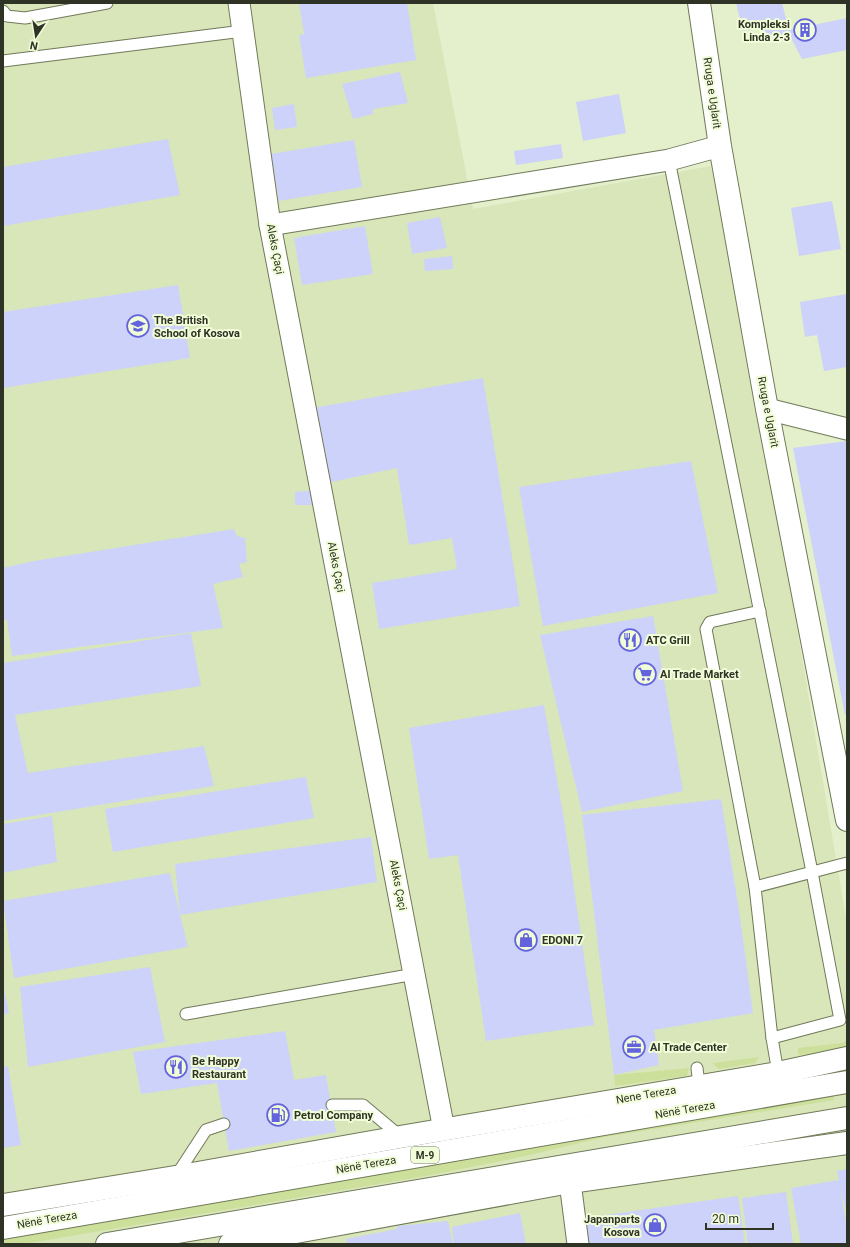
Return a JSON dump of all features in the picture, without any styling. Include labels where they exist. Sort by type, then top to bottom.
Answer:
[{"type":"main road","name":"Rruga e Uglarit","points":[[699,3],[720,146],[767,409],[847,820]]},
{"type":"main road","name":"Nene Tereza","points":[[444,1130],[698,1077],[778,1073],[847,1058]]},
{"type":"main road","name":"Nënë Tereza","points":[[3,1228],[847,1082]]},
{"type":"main road","points":[[230,1244],[295,1222],[847,1118]]},
{"type":"main road","name":"Nënë Tereza","points":[[8,1205],[444,1130]]},
{"type":"main road","points":[[107,1244],[295,1222],[847,1143]]},
{"type":"street","name":"Aleks Çaçi","points":[[239,3],[270,225],[444,1130]]},
{"type":"street","points":[[270,225],[669,160],[720,146]]},
{"type":"street","points":[[767,409],[847,429]]},
{"type":"street","points":[[570,1182],[578,1244]]},
{"type":"lane","points":[[4,14],[25,18],[107,3]]},
{"type":"lane","points":[[3,61],[243,31]]},
{"type":"lane","points":[[669,160],[812,872],[840,1020],[772,1038]]},
{"type":"lane","points":[[760,611],[710,622],[706,629],[755,887],[772,1038],[778,1073]]},
{"type":"lane","points":[[755,887],[847,862]]},
{"type":"lane","points":[[186,1014],[415,974]]},
{"type":"lane","points":[[332,1105],[363,1105],[400,1137]]},
{"type":"lane","points":[[175,1177],[206,1130],[224,1124]]},
{"type":"shaded area","points":[[3,3],[433,3],[473,209],[711,166],[760,409],[847,924],[847,1244],[3,1244]]},
{"type":"shaded area","points":[[847,1040],[847,1047],[798,1055],[798,1048],[842,1043]]},
{"type":"shaded area","points":[[759,1057],[755,1063],[718,1069],[713,1063]]},
{"type":"shaded area","points":[[689,1068],[687,1076],[615,1086],[614,1075]]},
{"type":"shaded area","points":[[833,1095],[834,1100],[605,1137],[521,1157],[426,1176],[23,1244],[3,1244],[3,1234]]},
{"type":"building","points":[[299,3],[407,3],[416,60],[306,78],[299,35],[304,34]]},
{"type":"building","name":"Kompleksi Linda 2-3","points":[[736,3],[782,3],[789,30],[847,18],[847,50],[802,59],[790,36],[764,40],[761,27],[743,31]]},
{"type":"building","points":[[400,72],[408,103],[373,109],[373,114],[353,119],[342,84]]},
{"type":"building","points":[[619,94],[626,133],[583,141],[576,102]]},
{"type":"building","points":[[294,104],[297,127],[275,130],[272,108]]},
{"type":"building","points":[[168,139],[180,195],[3,226],[3,167]]},
{"type":"building","points":[[354,140],[362,187],[279,201],[271,154]]},
{"type":"building","points":[[561,144],[563,158],[516,165],[514,151]]},
{"type":"building","points":[[832,201],[841,249],[799,256],[791,208]]},
{"type":"building","points":[[440,217],[447,248],[412,254],[407,223]]},
{"type":"building","points":[[365,226],[373,274],[302,285],[294,238]]},
{"type":"building","points":[[452,256],[453,269],[425,271],[424,259]]},
{"type":"building","points":[[178,285],[190,358],[3,388],[3,312]]},
{"type":"building","points":[[847,294],[847,367],[824,371],[817,335],[805,337],[800,302]]},
{"type":"building","points":[[483,378],[520,606],[379,629],[372,583],[457,569],[452,538],[409,545],[397,468],[327,483],[313,408]]},
{"type":"building","points":[[847,441],[847,715],[845,715],[793,448]]},
{"type":"building","points":[[691,461],[718,593],[543,626],[519,487]]},
{"type":"building","points":[[317,490],[317,505],[295,505],[295,492]]},
{"type":"building","points":[[234,529],[237,536],[245,538],[247,562],[239,564],[243,577],[213,584],[223,628],[12,656],[7,620],[3,620],[3,568],[34,561]]},
{"type":"building","points":[[653,616],[683,791],[582,812],[540,635]]},
{"type":"building","points":[[191,633],[201,686],[15,715],[28,773],[204,746],[214,786],[3,821],[3,663]]},
{"type":"building","points":[[544,705],[564,819],[594,1025],[486,1041],[458,855],[429,859],[409,728]]},
{"type":"building","points":[[306,777],[314,818],[113,852],[105,809]]},
{"type":"building","points":[[721,799],[739,910],[753,1013],[654,1030],[659,1065],[614,1075],[582,815]]},
{"type":"building","points":[[52,816],[57,862],[3,873],[3,824]]},
{"type":"building","points":[[371,837],[377,882],[180,915],[175,864]]},
{"type":"building","points":[[170,873],[188,947],[14,978],[3,901]]},
{"type":"building","points":[[150,967],[165,1042],[28,1067],[20,987]]},
{"type":"building","points":[[3,984],[9,1013],[3,1015]]},
{"type":"building","points":[[285,1031],[294,1080],[326,1075],[336,1132],[229,1151],[217,1083],[141,1094],[133,1052]]},
{"type":"building","points":[[8,1066],[21,1145],[3,1148],[3,1067]]},
{"type":"building","points":[[847,1169],[847,1214],[840,1188],[847,1227],[847,1244],[801,1244],[791,1188],[839,1180],[837,1171]]},
{"type":"building","points":[[786,1192],[793,1244],[748,1244],[742,1198]]},
{"type":"building","points":[[738,1196],[745,1244],[588,1244],[585,1218]]},
{"type":"building","points":[[520,1213],[526,1244],[454,1244],[452,1227]]},
{"type":"building","points":[[448,1221],[453,1244],[347,1244],[346,1239],[397,1229],[397,1226]]},
{"type":"place","name":"Kompleksi Linda 2-3","points":[[805,30]]},
{"type":"place","name":"The British School of Kosova","points":[[138,326]]},
{"type":"place","name":"ATC Grill","points":[[630,640]]},
{"type":"place","name":"Al Trade Market","points":[[645,674]]},
{"type":"place","name":"EDONI 7","points":[[526,940]]},
{"type":"place","name":"Al Trade Center","points":[[634,1047]]},
{"type":"place","name":"Be Happy Restaurant","points":[[176,1067]]},
{"type":"place","name":"Petrol Company","points":[[278,1115]]},
{"type":"place","name":"Japanparts Kosova","points":[[655,1225]]}]
